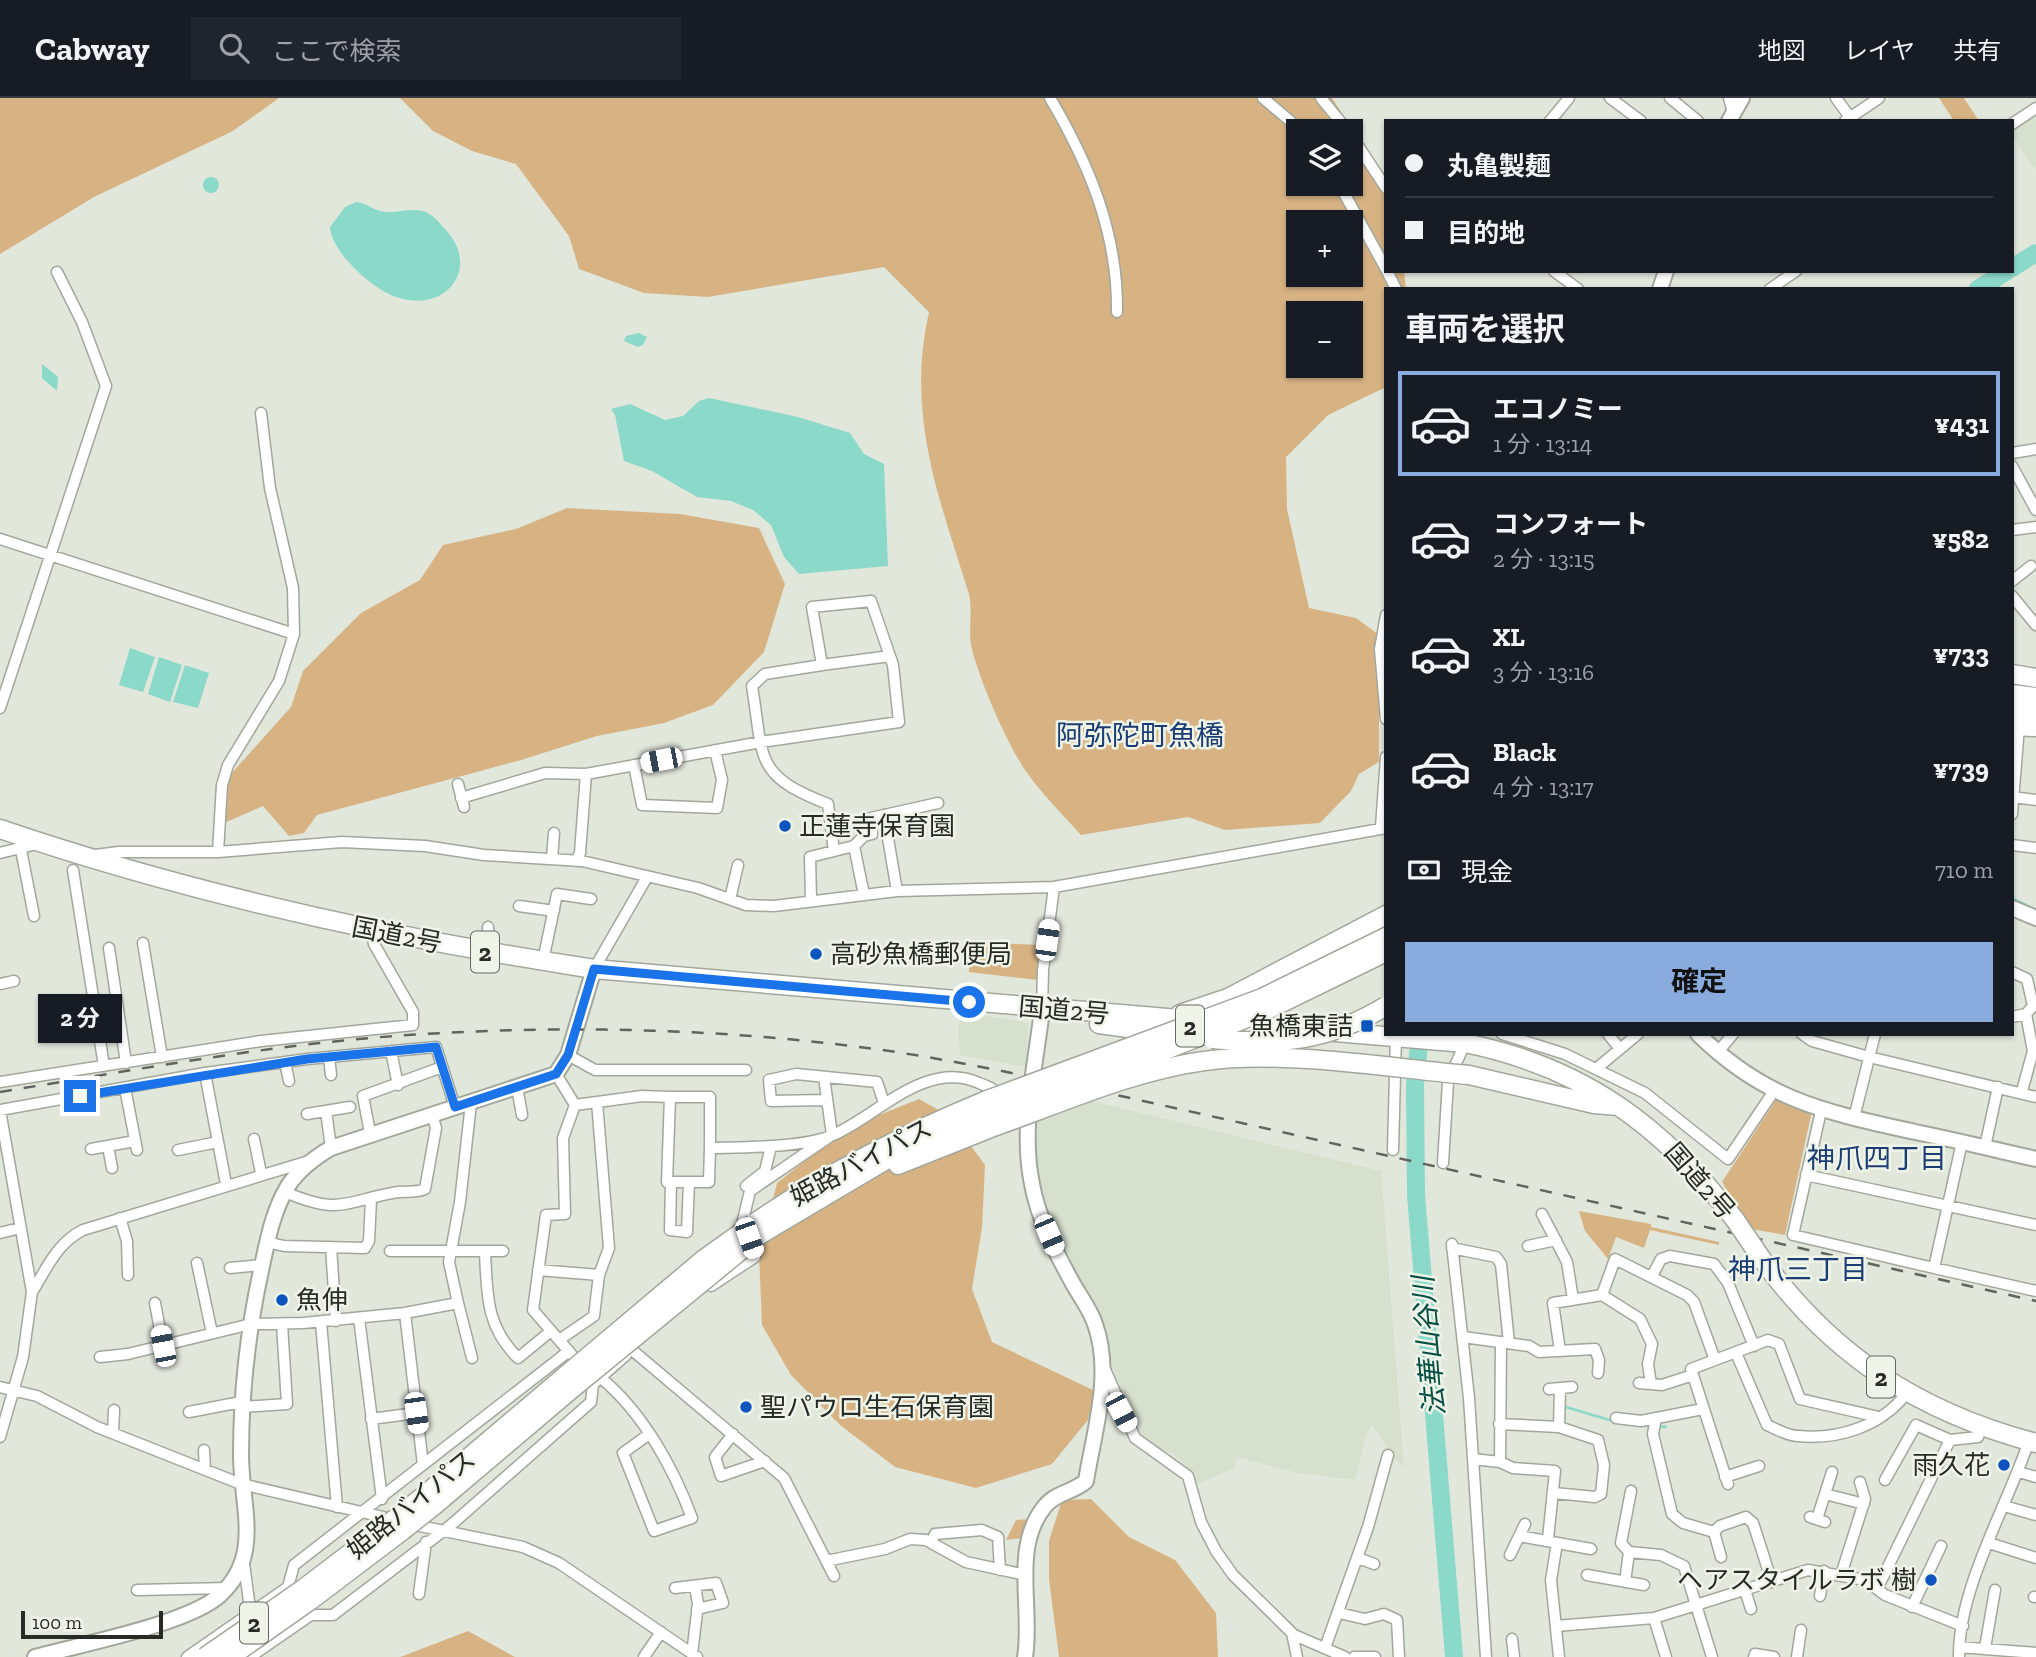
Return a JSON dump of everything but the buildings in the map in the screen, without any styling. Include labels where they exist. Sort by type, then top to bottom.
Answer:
[{"type":"highway","points":[[2014,674],[2036,678]]},
{"type":"highway","points":[[2014,694],[2036,697]]},
{"type":"highway","points":[[2020,722],[2036,710]]},
{"type":"highway","name":"国道2号","points":[[0,829],[87,857],[255,904],[371,931],[594,969],[983,1003],[1041,1012],[1384,1034]]},
{"type":"highway","points":[[1163,1018],[1228,998],[1384,916]]},
{"type":"highway","name":"姫路バイパス","points":[[230,1657],[429,1501],[570,1382],[763,1227],[891,1157],[1262,998],[1384,938]]},
{"type":"highway","name":"姫路バイパス","points":[[992,1113],[1265,1011],[1384,952]]},
{"type":"highway","points":[[1041,1012],[1212,1039],[1265,1044],[1298,1041],[1348,1027],[1384,1007]]},
{"type":"highway","name":"国道2号","points":[[1407,1036],[1467,1041],[1558,1071],[1621,1106],[1684,1158],[1736,1221],[1761,1258],[1823,1330],[1863,1364],[1906,1394],[1982,1427],[2033,1442]]},
{"type":"highway","points":[[992,1113],[1145,1073],[1205,1061],[1297,1060],[1469,1075],[1594,1104],[1621,1106]]},
{"type":"highway","name":"姫路バイパス","points":[[205,1657],[303,1598]]},
{"type":"street","points":[[1050,98],[1079,147],[1100,197],[1114,267],[1117,312]]},
{"type":"street","points":[[1263,98],[1288,119]]},
{"type":"street","points":[[1321,98],[1338,119]]},
{"type":"street","points":[[1552,119],[1569,98]]},
{"type":"street","points":[[1610,98],[1638,119]]},
{"type":"street","points":[[1670,98],[1696,119]]},
{"type":"street","points":[[1729,98],[1731,117]]},
{"type":"street","points":[[1731,117],[1742,98]]},
{"type":"street","points":[[1836,98],[1848,119]]},
{"type":"street","points":[[1850,119],[1879,98]]},
{"type":"street","points":[[2014,123],[2036,108]]},
{"type":"street","points":[[1363,153],[1384,185]]},
{"type":"street","points":[[1346,196],[1384,265]]},
{"type":"street","points":[[0,708],[53,556],[107,386],[86,332],[57,272]]},
{"type":"street","points":[[1557,273],[1575,287]]},
{"type":"street","points":[[1773,287],[1792,273]]},
{"type":"street","points":[[218,852],[222,785],[228,765],[279,681],[294,634],[293,589],[270,488],[261,413]]},
{"type":"street","points":[[2014,453],[2036,449]]},
{"type":"street","points":[[2017,483],[2036,510]]},
{"type":"street","points":[[2014,530],[2036,527]]},
{"type":"street","points":[[0,539],[294,634]]},
{"type":"street","points":[[2014,580],[2032,566]]},
{"type":"street","points":[[2014,598],[2036,625]]},
{"type":"street","points":[[458,784],[462,802],[545,773],[586,774],[761,742],[899,722],[890,656],[871,601],[812,607],[822,665]]},
{"type":"street","points":[[1384,626],[1380,649],[1384,696]]},
{"type":"street","points":[[834,851],[828,804],[798,793],[769,771],[761,742],[752,686],[765,674],[890,656]]},
{"type":"street","points":[[2014,773],[2020,722]]},
{"type":"street","points":[[634,765],[642,806],[717,808],[722,780],[715,750]]},
{"type":"street","points":[[576,861],[580,853],[586,774]]},
{"type":"street","points":[[2014,797],[2036,800]]},
{"type":"street","points":[[811,900],[810,857],[854,846],[864,836],[872,834],[871,818],[938,803]]},
{"type":"street","points":[[87,857],[119,852],[218,852],[342,842],[425,846],[484,855],[576,861],[698,888],[746,905],[774,906],[897,891],[1054,887],[1138,870],[1280,848],[1383,827],[1384,804]]},
{"type":"street","points":[[884,815],[897,891]]},
{"type":"street","points":[[552,859],[554,833]]},
{"type":"street","points":[[0,853],[41,843]]},
{"type":"street","points":[[2014,845],[2036,848]]},
{"type":"street","points":[[854,846],[864,895]]},
{"type":"street","points":[[21,850],[29,911]]},
{"type":"street","points":[[730,899],[738,865]]},
{"type":"street","points":[[73,870],[72,887],[86,982],[104,1066]]},
{"type":"street","points":[[32,1292],[68,1238],[120,1218],[226,1184],[309,1161],[331,1148],[370,1133],[556,1074],[568,1055],[594,969],[647,877]]},
{"type":"street","points":[[1054,887],[1032,1077],[1029,1162],[1039,1213],[1058,1257],[1095,1323],[1104,1367],[1135,1438],[1188,1476],[1201,1522],[1216,1551],[1233,1575],[1292,1634],[1345,1657]]},
{"type":"street","points":[[543,961],[557,894],[591,899]]},
{"type":"street","points":[[519,906],[554,911]]},
{"type":"street","points":[[2014,909],[2036,918]]},
{"type":"street","points":[[488,927],[491,953]]},
{"type":"street","points":[[0,1082],[261,1041],[413,1025],[413,1012],[374,944],[371,931]]},
{"type":"street","points":[[143,943],[162,1057]]},
{"type":"street","points":[[109,948],[118,975],[126,1063]]},
{"type":"street","points":[[2014,973],[2027,979],[2034,994],[2033,1006],[2026,1014],[2014,1017]]},
{"type":"street","points":[[0,984],[13,981]]},
{"type":"street","points":[[2022,1091],[2035,1050],[2026,1014]]},
{"type":"street","points":[[1393,1150],[1395,1036]]},
{"type":"street","points":[[1508,1036],[1597,1068],[1645,1093],[1728,1159],[1774,1091]]},
{"type":"street","points":[[1610,1036],[1620,1049]]},
{"type":"street","points":[[1597,1068],[1636,1036]]},
{"type":"street","points":[[1700,1036],[1717,1053],[1774,1091],[1821,1111],[2036,1159]]},
{"type":"street","points":[[1717,1053],[1731,1036]]},
{"type":"street","points":[[1854,1118],[1875,1036]]},
{"type":"street","points":[[1813,1038],[1870,1057],[2022,1091],[2036,1097]]},
{"type":"street","points":[[1443,1163],[1448,1082],[1467,1041]]},
{"type":"street","points":[[0,1437],[23,1357],[32,1292],[0,1110],[205,1073],[436,1047],[455,1107]]},
{"type":"street","points":[[391,1051],[398,1085]]},
{"type":"street","points":[[568,1055],[595,1070],[742,1067]]},
{"type":"street","points":[[329,1057],[331,1075]]},
{"type":"street","points":[[285,1062],[289,1081]]},
{"type":"street","points":[[370,1133],[363,1096],[442,1067]]},
{"type":"street","points":[[205,1073],[226,1184]]},
{"type":"street","points":[[556,1074],[575,1105]]},
{"type":"street","points":[[826,1100],[771,1101],[769,1080],[796,1074],[877,1082],[884,1103]]},
{"type":"street","points":[[824,1077],[832,1135]]},
{"type":"street","points":[[187,1657],[250,1612],[303,1598],[333,1615],[440,1530],[451,1525],[591,1402],[597,1381],[632,1350],[719,1279],[755,1257],[743,1220],[750,1191],[832,1135],[884,1103],[928,1082],[947,1077],[967,1078],[997,1091],[1030,1128]]},
{"type":"street","points":[[517,1087],[522,1115]]},
{"type":"street","points":[[1984,1147],[1998,1087]]},
{"type":"street","points":[[91,1149],[136,1145],[125,1088]]},
{"type":"street","points":[[575,1105],[642,1096],[710,1097],[709,1182],[667,1182],[670,1097]]},
{"type":"street","points":[[559,1340],[594,1315],[599,1275],[609,1248],[597,1102]]},
{"type":"street","points":[[471,1103],[460,1202],[449,1262],[472,1358]]},
{"type":"street","points":[[575,1105],[563,1138],[565,1214],[546,1216],[533,1310],[597,1381],[622,1395],[677,1478],[692,1518],[654,1531],[623,1453],[648,1435]]},
{"type":"street","points":[[307,1114],[350,1107]]},
{"type":"street","points":[[327,1111],[331,1148]]},
{"type":"street","points":[[1821,1111],[1793,1235],[2036,1291]]},
{"type":"street","points":[[285,1192],[315,1205],[343,1206],[425,1189],[436,1128],[432,1114]]},
{"type":"street","points":[[710,1148],[771,1146],[832,1135]]},
{"type":"street","points":[[254,1139],[261,1173]]},
{"type":"street","points":[[178,1150],[218,1142]]},
{"type":"street","points":[[1934,1268],[1962,1142]]},
{"type":"street","points":[[108,1146],[112,1168]]},
{"type":"street","points":[[746,1186],[765,1171],[771,1146]]},
{"type":"street","points":[[253,1656],[244,1564],[248,1538],[241,1484],[241,1405],[251,1324],[274,1214],[285,1192],[309,1161]]},
{"type":"street","points":[[1806,1175],[2036,1225]]},
{"type":"street","points":[[671,1182],[670,1230],[687,1232],[689,1182]]},
{"type":"street","points":[[267,1242],[284,1246],[365,1248],[369,1241],[371,1199]]},
{"type":"street","points":[[1542,1214],[1567,1262],[1573,1299]]},
{"type":"street","points":[[120,1218],[127,1241],[128,1275]]},
{"type":"street","points":[[0,1233],[20,1228]]},
{"type":"street","points":[[1528,1246],[1556,1240]]},
{"type":"street","points":[[1486,1657],[1463,1337],[1452,1246],[1496,1257],[1501,1264],[1505,1342],[1497,1384],[1503,1454],[1500,1462]]},
{"type":"street","points":[[331,1247],[336,1321]]},
{"type":"street","points":[[390,1251],[503,1251]]},
{"type":"street","points":[[485,1252],[487,1297],[500,1340],[518,1358],[551,1331]]},
{"type":"street","points":[[1653,1276],[1661,1259],[1670,1256],[1714,1264],[1728,1283],[1754,1346]]},
{"type":"street","points":[[1602,1295],[1615,1259],[1653,1276],[1694,1302],[1715,1360]]},
{"type":"street","points":[[197,1263],[212,1333]]},
{"type":"street","points":[[230,1268],[262,1265]]},
{"type":"street","points":[[538,1270],[599,1275]]},
{"type":"street","points":[[1560,1351],[1553,1303],[1602,1295],[1640,1319],[1652,1344],[1648,1364],[1651,1384]]},
{"type":"street","points":[[155,1303],[163,1346]]},
{"type":"street","points":[[100,1357],[163,1346],[251,1324],[336,1321],[405,1313],[458,1303]]},
{"type":"street","points":[[405,1313],[423,1465]]},
{"type":"street","points":[[359,1318],[382,1499]]},
{"type":"street","points":[[321,1322],[337,1507]]},
{"type":"street","points":[[189,1412],[241,1405],[287,1404],[282,1324]]},
{"type":"street","points":[[1463,1337],[1533,1347],[1539,1352],[1588,1347],[1595,1349],[1604,1360],[1598,1373]]},
{"type":"street","points":[[1759,1466],[1726,1481],[1691,1369],[1768,1340],[1779,1345],[1801,1399],[1879,1418]]},
{"type":"street","points":[[632,1350],[784,1478],[834,1576]]},
{"type":"street","points":[[303,1598],[294,1565],[569,1351]]},
{"type":"street","points":[[1736,1353],[1767,1426],[1797,1437],[1854,1432],[1898,1405],[1906,1394]]},
{"type":"street","points":[[1025,1657],[1029,1613],[1027,1544],[1038,1515],[1047,1503],[1077,1490],[1086,1481],[1104,1367]]},
{"type":"street","points":[[1639,1383],[1662,1385],[1693,1375]]},
{"type":"street","points":[[0,1387],[37,1396],[113,1433],[241,1484],[523,1547],[559,1563],[695,1655]]},
{"type":"street","points":[[1559,1427],[1554,1388],[1572,1387]]},
{"type":"street","points":[[1616,1418],[1641,1421],[1703,1409]]},
{"type":"street","points":[[113,1433],[114,1410]]},
{"type":"street","points":[[372,1419],[416,1413]]},
{"type":"street","points":[[1656,1418],[1653,1434],[1672,1514],[1683,1523],[1714,1532]]},
{"type":"street","points":[[1499,1424],[1559,1427],[1598,1440],[1604,1465],[1601,1494],[1595,1497],[1554,1493]]},
{"type":"street","points":[[1885,1480],[1916,1425],[1950,1440],[1978,1437],[1982,1427]]},
{"type":"street","points":[[733,1434],[715,1457],[721,1476],[765,1461]]},
{"type":"street","points":[[1877,1589],[1950,1440]]},
{"type":"street","points":[[2033,1442],[1977,1571],[1959,1652],[1985,1648],[2036,1653]]},
{"type":"street","points":[[204,1450],[205,1470]]},
{"type":"street","points":[[1325,1648],[1358,1558],[1388,1455]]},
{"type":"street","points":[[1473,1459],[1500,1462],[1513,1468],[1555,1471],[1551,1580],[1559,1657]]},
{"type":"street","points":[[1817,1519],[1832,1472]]},
{"type":"street","points":[[2019,1472],[2036,1477]]},
{"type":"street","points":[[1842,1575],[1864,1504],[1860,1482]]},
{"type":"street","points":[[1631,1491],[1621,1543],[1629,1552],[1661,1555],[1684,1566],[1712,1657]]},
{"type":"street","points":[[1825,1494],[1864,1504]]},
{"type":"street","points":[[2004,1506],[2036,1516]]},
{"type":"street","points":[[1714,1532],[1720,1526],[1746,1517],[1753,1523],[1772,1581]]},
{"type":"street","points":[[1510,1555],[1525,1524]]},
{"type":"street","points":[[931,1543],[935,1534],[982,1530],[998,1537],[1000,1570]]},
{"type":"street","points":[[1714,1532],[1721,1557]]},
{"type":"street","points":[[1520,1536],[1591,1549]]},
{"type":"street","points":[[826,1561],[884,1549],[910,1539],[931,1543],[966,1562],[1026,1575]]},
{"type":"street","points":[[419,1594],[426,1542]]},
{"type":"street","points":[[1989,1543],[2036,1558]]},
{"type":"street","points":[[1912,1606],[1941,1545]]},
{"type":"street","points":[[1625,1582],[1629,1552]]},
{"type":"street","points":[[1358,1558],[1374,1564]]},
{"type":"street","points":[[35,1657],[196,1611],[227,1588],[244,1564]]},
{"type":"street","points":[[1556,1626],[1654,1618],[1808,1570],[1865,1580],[1912,1606],[1963,1626]]},
{"type":"street","points":[[1819,1596],[1824,1571]]},
{"type":"street","points":[[1587,1575],[1644,1585]]},
{"type":"street","points":[[675,1588],[716,1583],[723,1603],[697,1609]]},
{"type":"street","points":[[695,1587],[695,1655]]},
{"type":"street","points":[[137,1590],[227,1588]]},
{"type":"street","points":[[1745,1590],[1751,1609]]},
{"type":"street","points":[[1985,1648],[1996,1590]]},
{"type":"street","points":[[253,1656],[303,1598]]},
{"type":"street","points":[[1339,1613],[1365,1619],[1384,1614],[1396,1620],[1399,1657]]},
{"type":"street","points":[[1654,1618],[1666,1657]]},
{"type":"street","points":[[1797,1657],[1801,1630]]},
{"type":"street","points":[[644,1657],[661,1632]]},
{"type":"street","points":[[1292,1634],[1297,1657]]},
{"type":"street","points":[[1513,1639],[1514,1657]]},
{"type":"street","points":[[1754,1657],[1755,1654],[1774,1657]]},
{"type":"street","points":[[1354,1657],[1375,1657]]},
{"type":"shaded area","points":[[0,98],[279,98],[233,131],[94,197],[0,254]]},
{"type":"shaded area","points":[[400,98],[1332,98],[1346,119],[1286,119],[1286,196],[1363,196],[1363,145],[1384,177],[1384,273],[1404,273],[1406,287],[1384,287],[1384,388],[1328,415],[1286,457],[1287,509],[1309,608],[1356,618],[1384,639],[1379,704],[1379,762],[1359,774],[1351,791],[1320,823],[1225,830],[1188,817],[1081,835],[1025,770],[995,712],[976,663],[971,642],[970,598],[936,487],[923,420],[923,349],[929,312],[884,267],[708,297],[644,293],[579,269],[569,236],[516,164],[472,151],[433,131]]},
{"type":"shaded area","points":[[1939,98],[1964,98],[1978,119],[1953,119]]},
{"type":"shaded area","points":[[2036,112],[2036,171],[2014,138],[2014,127]]},
{"type":"shaded area","points":[[567,508],[680,514],[759,528],[785,584],[764,652],[713,705],[664,723],[597,736],[521,760],[317,815],[304,833],[289,836],[263,806],[222,824],[229,776],[291,707],[303,671],[361,613],[420,580],[443,545],[516,529]]},
{"type":"shaded area","points":[[968,942],[1043,945],[1038,980],[969,972]]},
{"type":"shaded area","points":[[962,1012],[1028,1023],[1027,1067],[960,1055],[958,1029]]},
{"type":"shaded area","points":[[919,1099],[949,1116],[985,1165],[982,1228],[972,1289],[992,1342],[1095,1391],[1088,1420],[1052,1464],[976,1488],[895,1467],[840,1425],[791,1375],[762,1325],[759,1255],[777,1183],[847,1128]]},
{"type":"shaded area","points":[[1087,1100],[1381,1171],[1404,1467],[1393,1457],[1372,1424],[1366,1434],[1355,1480],[1298,1473],[1236,1457],[1235,1468],[1197,1484],[1194,1473],[1173,1454],[1146,1444],[1128,1415],[1041,1199],[1036,1168],[1034,1120]]},
{"type":"shaded area","points":[[1776,1100],[1812,1111],[1785,1235],[1751,1229],[1722,1182]]},
{"type":"shaded area","points":[[1579,1211],[1651,1224],[1651,1227],[1719,1242],[1719,1245],[1650,1230],[1644,1248],[1616,1237],[1608,1259],[1585,1231]]},
{"type":"shaded area","points":[[1091,1499],[1129,1537],[1175,1560],[1216,1613],[1218,1657],[1059,1657],[1049,1579],[1049,1541],[1062,1500]]},
{"type":"shaded area","points":[[1030,1519],[1022,1538],[1006,1540],[1016,1520]]},
{"type":"shaded area","points":[[468,1631],[515,1657],[400,1657],[403,1656]]},
{"type":"water","points":[[208,177],[214,177],[219,185],[217,191],[208,193],[203,188],[203,182]]},
{"type":"water","points":[[356,202],[382,211],[418,210],[432,216],[455,242],[460,257],[455,282],[434,298],[419,301],[393,296],[365,278],[338,248],[330,227],[345,207]]},
{"type":"water","points":[[639,333],[647,337],[643,345],[638,347],[624,341],[626,336]]},
{"type":"water","points":[[42,364],[58,377],[57,391],[42,378]]},
{"type":"water","points":[[709,398],[798,417],[850,433],[864,454],[884,464],[888,566],[799,574],[784,557],[771,525],[753,510],[731,501],[697,497],[652,471],[624,461],[615,415],[611,409],[630,404],[665,420],[683,416],[699,401]]},
{"type":"water","points":[[130,648],[155,657],[143,692],[119,685]]},
{"type":"water","points":[[159,657],[182,665],[170,702],[148,694]]},
{"type":"water","points":[[185,665],[209,673],[198,708],[173,702]]},
{"type":"waterway","name":"法華山谷川","points":[[2014,267],[2036,253]]},
{"type":"waterway","name":"法華山谷川","points":[[1981,287],[2004,273]]},
{"type":"waterway","points":[[2014,899],[2036,910]]},
{"type":"waterway","name":"法華山谷川","points":[[1420,1036],[1415,1085],[1416,1195],[1454,1657]]},
{"type":"waterway","points":[[1566,1407],[1616,1422]]},
{"type":"waterway","points":[[1657,1426],[1666,1427]]},
{"type":"railway","points":[[0,1092],[265,1050],[425,1034],[538,1030],[650,1031],[819,1042],[924,1057],[1072,1085],[2036,1301]]},
{"type":"place","name":"正蓮寺保育園","points":[[785,826]]},
{"type":"place","name":"高砂魚橋郵便局","points":[[816,954]]},
{"type":"place","name":"魚橋東詰","points":[[1367,1026]]},
{"type":"place","name":"魚伸","points":[[282,1300]]},
{"type":"place","name":"聖パウロ生石保育園","points":[[746,1407]]},
{"type":"place","name":"雨久花","points":[[2004,1465]]},
{"type":"place","name":"ヘアスタイルラボ 樹","points":[[1931,1580]]},
{"type":"district","name":"阿弥陀町魚橋","points":[[1140,735]]},
{"type":"district","name":"神爪四丁目","points":[[1877,1158]]},
{"type":"district","name":"神爪三丁目","points":[[1798,1269]]},
{"type":"route","points":[[80,1096],[205,1073],[307,1059],[436,1047],[455,1107],[556,1074],[568,1055],[594,969],[969,1002]]}]
